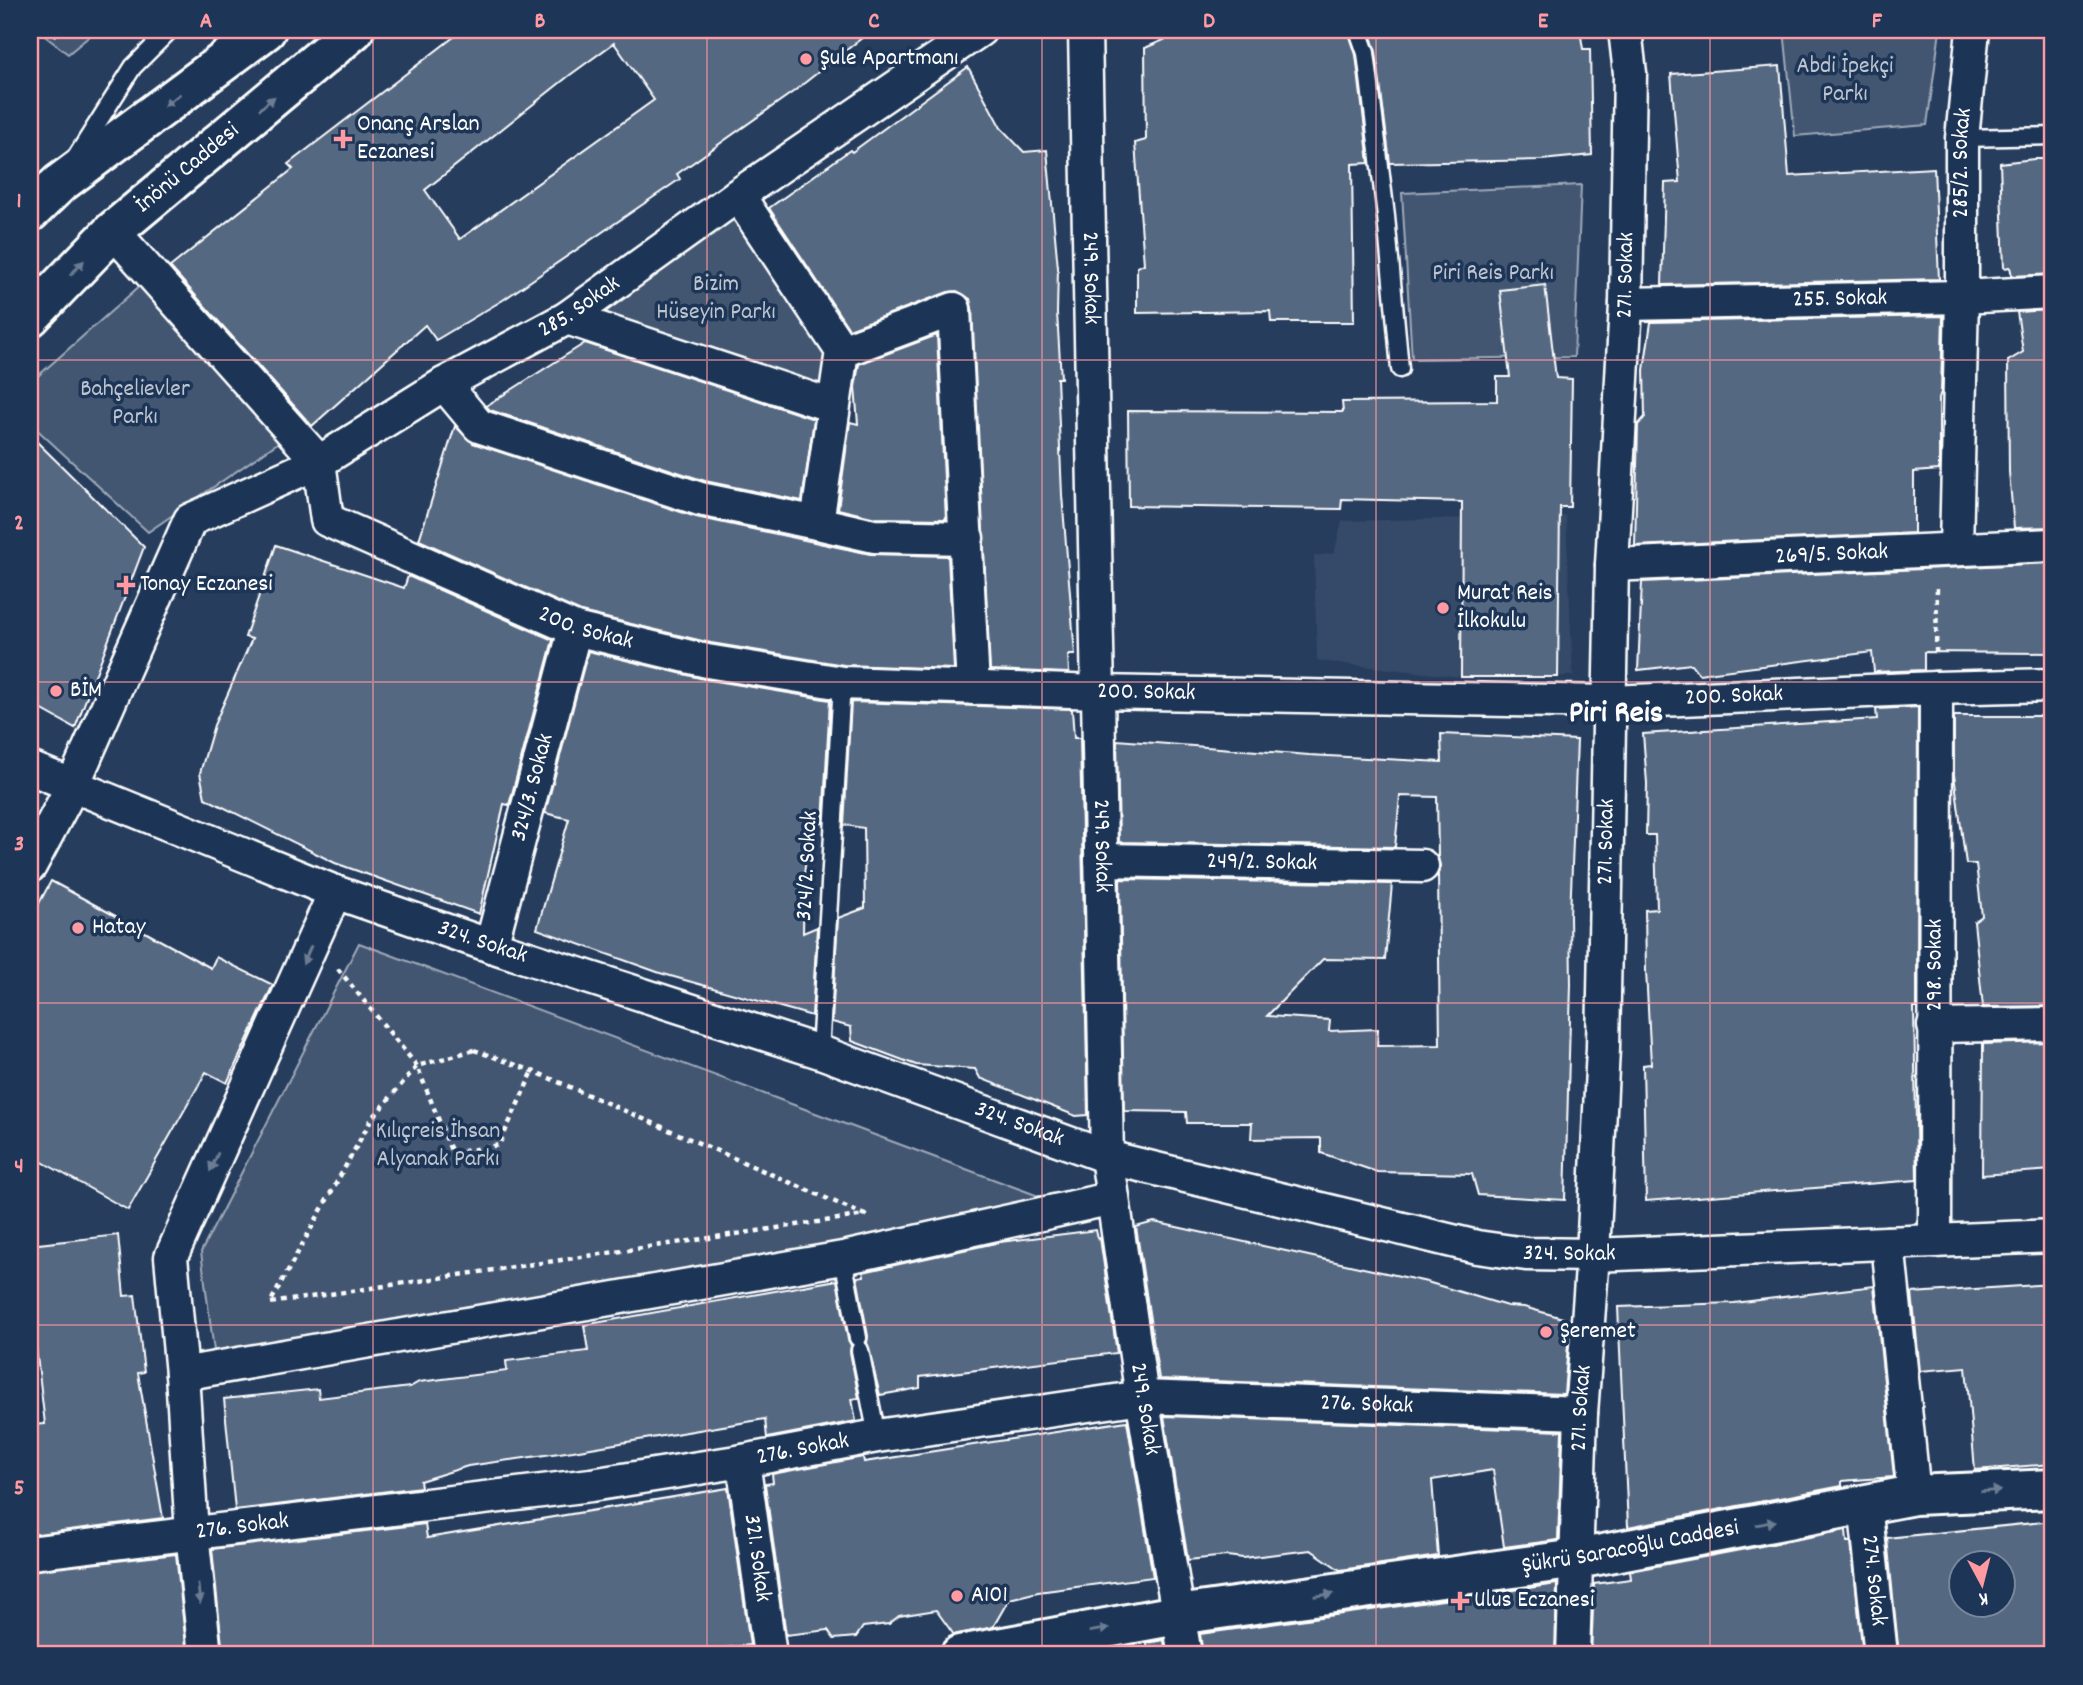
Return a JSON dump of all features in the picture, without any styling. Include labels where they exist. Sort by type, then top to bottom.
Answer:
[{"type":"street","points":[[30,212],[59,184],[266,30]]},
{"type":"street","name":"İnönü Caddesi","points":[[30,317],[113,231],[354,30]]},
{"type":"street","name":"285. Sokak","points":[[72,787],[190,520],[319,463],[444,384],[567,318],[738,195],[980,30]]},
{"type":"street","name":"249. Sokak","points":[[1085,30],[1107,1157],[1142,1397],[1185,1655]]},
{"type":"street","name":"271. Sokak","points":[[1573,1655],[1581,1413],[1593,1255],[1603,1048],[1612,565],[1626,304],[1630,73],[1625,30]]},
{"type":"street","name":"285/2. Sokak","points":[[1947,549],[1962,297],[1962,138],[1973,30]]},
{"type":"street","points":[[738,195],[842,351],[817,523]]},
{"type":"street","points":[[113,231],[319,463]]},
{"type":"street","name":"255. Sokak","points":[[1626,304],[1962,297],[2053,292]]},
{"type":"street","points":[[842,351],[954,309],[973,688]]},
{"type":"street","points":[[567,318],[833,406]]},
{"type":"street","points":[[444,384],[479,426],[700,499],[874,536],[967,538]]},
{"type":"street","name":"200. Sokak","points":[[319,463],[327,520],[575,629],[707,661],[842,683],[1098,692],[1611,702],[2053,685]]},
{"type":"street","name":"269/5. Sokak","points":[[1612,565],[2053,545]]},
{"type":"street","name":"324/3. Sokak","points":[[491,946],[575,629]]},
{"type":"street","name":"298. Sokak","points":[[1935,1241],[1936,688]]},
{"type":"street","name":"324. Sokak","points":[[30,768],[335,892],[491,946],[820,1052],[1107,1157],[1477,1247],[1527,1254],[1593,1255],[2053,1236]]},
{"type":"street","points":[[30,866],[72,787]]},
{"type":"street","name":"249/2. Sokak","points":[[1101,860],[1422,866]]},
{"type":"street","points":[[205,1655],[192,1533],[171,1257],[335,892]]},
{"type":"street","points":[[1934,1026],[2053,1024]]},
{"type":"street","points":[[182,1374],[843,1258],[1113,1198]]},
{"type":"street","points":[[1888,1243],[1914,1495]]},
{"type":"street","name":"276. Sokak","points":[[30,1553],[591,1485],[877,1436],[1142,1397],[1581,1413]]},
{"type":"street","name":"321. Sokak","points":[[743,1461],[770,1655]]},
{"type":"street","name":"Şükrü Saracoğlu Caddesi","points":[[960,1655],[1177,1615],[1577,1559],[1914,1495],[2053,1489]]},
{"type":"street","name":"274. Sokak","points":[[1865,1504],[1881,1655]]},
{"type":"lane","points":[[59,184],[133,67],[170,30]]},
{"type":"lane","points":[[1358,30],[1366,53],[1386,216],[1400,369]]},
{"type":"lane","points":[[1962,138],[2053,136]]},
{"type":"lane","name":"324/2. Sokak","points":[[820,1052],[842,683]]},
{"type":"lane","points":[[843,1258],[877,1436]]},
{"type":"path","points":[[46,30],[54,36],[58,30]]},
{"type":"path","points":[[1936,688],[1947,549]]},
{"type":"path","points":[[311,946],[343,974],[417,1066],[452,1153],[499,1145],[533,1071]]},
{"type":"path","points":[[474,1050],[533,1071],[865,1215],[270,1303],[371,1120],[417,1066],[474,1050]]},
{"type":"shaded area","name":"Murat Reis İlkokulu","points":[[1566,516],[1573,676],[1461,677],[1317,661],[1314,556],[1334,553],[1342,521]]},
{"type":"green space","points":[[37,30],[97,30],[68,54]]},
{"type":"green space","name":"Abdi İpekçi Parkı","points":[[1784,30],[1940,30],[1927,125],[1795,136]]},
{"type":"green space","name":"Piri Reis Parkı","points":[[1581,185],[1574,357],[1412,359],[1402,193]]},
{"type":"green space","name":"Bizim Hüseyin Parkı","points":[[729,214],[829,355],[828,396],[594,320]]},
{"type":"green space","name":"Bahçelievler Parkı","points":[[142,284],[279,442],[148,532],[30,423],[30,383]]},
{"type":"green space","name":"Kılıçreis İhsan Alyanak Parkı","points":[[359,943],[1060,1204],[214,1351],[201,1252]]},
{"type":"building","points":[[463,30],[872,30],[793,92],[677,174],[680,179],[503,300],[436,340],[425,325],[312,426],[170,267],[293,169],[288,164]],"holes":[[[614,43],[654,100],[460,239],[425,190]]]},
{"type":"building","points":[[1187,30],[1348,30],[1356,55],[1369,163],[1352,164],[1354,322],[1271,322],[1270,311],[1137,313],[1137,267],[1144,264],[1135,143],[1146,140],[1145,48]]},
{"type":"building","points":[[1369,30],[1580,30],[1583,49],[1590,49],[1592,155],[1541,160],[1390,163],[1376,52]]},
{"type":"building","points":[[1780,66],[1789,176],[1934,168],[1939,279],[1662,285],[1665,183],[1680,182],[1671,74]]},
{"type":"building","points":[[968,67],[1001,128],[1024,152],[1047,150],[1058,268],[1057,313],[1061,378],[1057,378],[1062,495],[1075,655],[1068,655],[1069,673],[990,670],[970,299],[957,291],[948,292],[849,329],[769,208],[850,150],[852,152]]},
{"type":"building","points":[[2053,159],[2053,274],[2012,276],[2010,267],[2004,268],[2000,163]]},
{"type":"building","points":[[1545,285],[1556,378],[1572,379],[1570,507],[1560,507],[1558,677],[1461,677],[1462,502],[1342,499],[1341,509],[1129,506],[1128,411],[1343,412],[1342,402],[1497,401],[1497,377],[1510,377],[1500,290]]},
{"type":"building","points":[[2053,310],[2053,527],[2014,528],[2009,472],[2008,361],[2023,352],[2017,312]]},
{"type":"building","points":[[1943,316],[1939,470],[1914,472],[1914,533],[1635,546],[1638,425],[1645,417],[1644,370],[1651,322]]},
{"type":"building","points":[[937,335],[946,519],[876,518],[838,509],[850,422],[858,424],[855,387],[859,364]]},
{"type":"building","points":[[585,343],[814,419],[802,501],[705,481],[490,410],[486,406]]},
{"type":"building","points":[[455,426],[473,443],[696,517],[870,554],[948,556],[954,669],[844,665],[711,643],[581,612],[419,540]]},
{"type":"building","points":[[30,435],[144,547],[75,728],[30,703]]},
{"type":"building","points":[[276,545],[404,588],[408,576],[553,640],[509,805],[504,804],[479,914],[335,863],[205,798],[200,773],[214,725],[252,639],[245,637]]},
{"type":"building","points":[[2053,563],[2053,653],[1924,652],[1924,670],[1874,672],[1872,652],[1699,674],[1691,664],[1638,670],[1642,582]]},
{"type":"building","points":[[588,651],[704,679],[830,700],[823,823],[809,821],[804,877],[803,933],[817,927],[812,1016],[660,973],[537,929],[569,819],[545,813]]},
{"type":"building","points":[[851,702],[1072,709],[1074,738],[1080,738],[1088,1115],[1076,1116],[980,1078],[975,1069],[916,1065],[852,1041],[851,1027],[832,1022],[838,918],[865,908],[864,828],[844,825]]},
{"type":"building","points":[[1918,707],[1917,1008],[1914,1008],[1917,1180],[1646,1201],[1643,1065],[1651,1064],[1645,910],[1657,909],[1655,835],[1646,835],[1647,783],[1643,734],[1877,719],[1876,709]]},
{"type":"building","points":[[1954,716],[2048,716],[2047,776],[2053,788],[2053,1006],[1983,1007],[1974,922],[1982,916],[1976,864],[1966,864],[1954,775]]},
{"type":"building","points":[[1441,734],[1577,740],[1570,916],[1571,984],[1565,1200],[1478,1195],[1472,1174],[1377,1172],[1321,1153],[1321,1138],[1251,1139],[1252,1123],[1187,1123],[1186,1112],[1124,1111],[1120,879],[1392,884],[1385,960],[1323,959],[1267,1016],[1330,1020],[1329,1031],[1378,1029],[1377,1046],[1440,1045],[1440,866],[1437,797],[1400,796],[1395,847],[1119,842],[1117,740],[1442,762]]},
{"type":"building","points":[[51,881],[211,968],[216,957],[273,985],[227,1083],[206,1072],[128,1210],[30,1155],[30,920]]},
{"type":"building","points":[[2053,1042],[2053,1170],[1982,1175],[1983,1044]]},
{"type":"building","points":[[1154,1222],[1427,1282],[1507,1306],[1524,1307],[1570,1320],[1564,1394],[1159,1379],[1136,1227]]},
{"type":"building","points":[[1096,1230],[1098,1239],[1100,1238],[1117,1353],[920,1377],[920,1388],[880,1395],[867,1343],[857,1277],[864,1276],[863,1272],[1000,1242]]},
{"type":"building","points":[[118,1235],[124,1296],[135,1295],[144,1372],[138,1373],[163,1518],[30,1535],[30,1425],[45,1424],[30,1296],[30,1245]]},
{"type":"building","points":[[837,1280],[859,1398],[852,1399],[856,1421],[767,1438],[765,1419],[468,1466],[420,1481],[421,1487],[235,1510],[224,1399],[318,1389],[319,1398],[507,1371],[506,1361],[588,1351],[584,1325]]},
{"type":"building","points":[[2053,1284],[2053,1464],[1975,1470],[1966,1367],[1920,1371],[1912,1293]]},
{"type":"building","points":[[1874,1286],[1894,1477],[1842,1481],[1842,1486],[1628,1527],[1618,1307],[1734,1303]]},
{"type":"building","points":[[1164,1416],[1562,1431],[1558,1540],[1504,1547],[1493,1470],[1432,1480],[1438,1556],[1340,1570],[1311,1550],[1243,1558],[1227,1556],[1188,1560]]},
{"type":"building","points":[[1127,1421],[1153,1577],[1038,1592],[1009,1599],[993,1627],[954,1635],[936,1610],[899,1616],[889,1624],[863,1627],[856,1637],[834,1639],[828,1630],[786,1635],[765,1484],[773,1483],[772,1474],[863,1457],[864,1462]]},
{"type":"building","points":[[728,1488],[750,1645],[662,1655],[223,1655],[212,1549],[425,1524],[427,1538]]},
{"type":"building","points":[[2053,1521],[2053,1655],[1899,1655],[1887,1538]]},
{"type":"building","points":[[1846,1530],[1847,1542],[1851,1542],[1863,1655],[1591,1655],[1594,1584],[1631,1579],[1630,1571]]},
{"type":"building","points":[[176,1554],[187,1655],[30,1655],[30,1571]]},
{"type":"building","points":[[1557,1584],[1555,1654],[1203,1655],[1200,1634]]},
{"type":"building","points":[[1164,1640],[1166,1655],[1148,1655],[1147,1643]]},
{"type":"place","name":"Şule Apartmanı","points":[[806,59]]},
{"type":"place","name":"Onanç Arslan Eczanesi","points":[[343,139]]},
{"type":"place","name":"Tonay Eczanesi","points":[[126,585]]},
{"type":"place","name":"Murat Reis İlkokulu","points":[[1443,608]]},
{"type":"place","name":"BİM","points":[[56,691]]},
{"type":"place","name":"Hatay","points":[[78,928]]},
{"type":"place","name":"Şeremet","points":[[1546,1332]]},
{"type":"place","name":"A101","points":[[957,1596]]},
{"type":"place","name":"Ulus Eczanesi","points":[[1460,1601]]},
{"type":"district","name":"Piri Reis","points":[[1616,715]]}]
